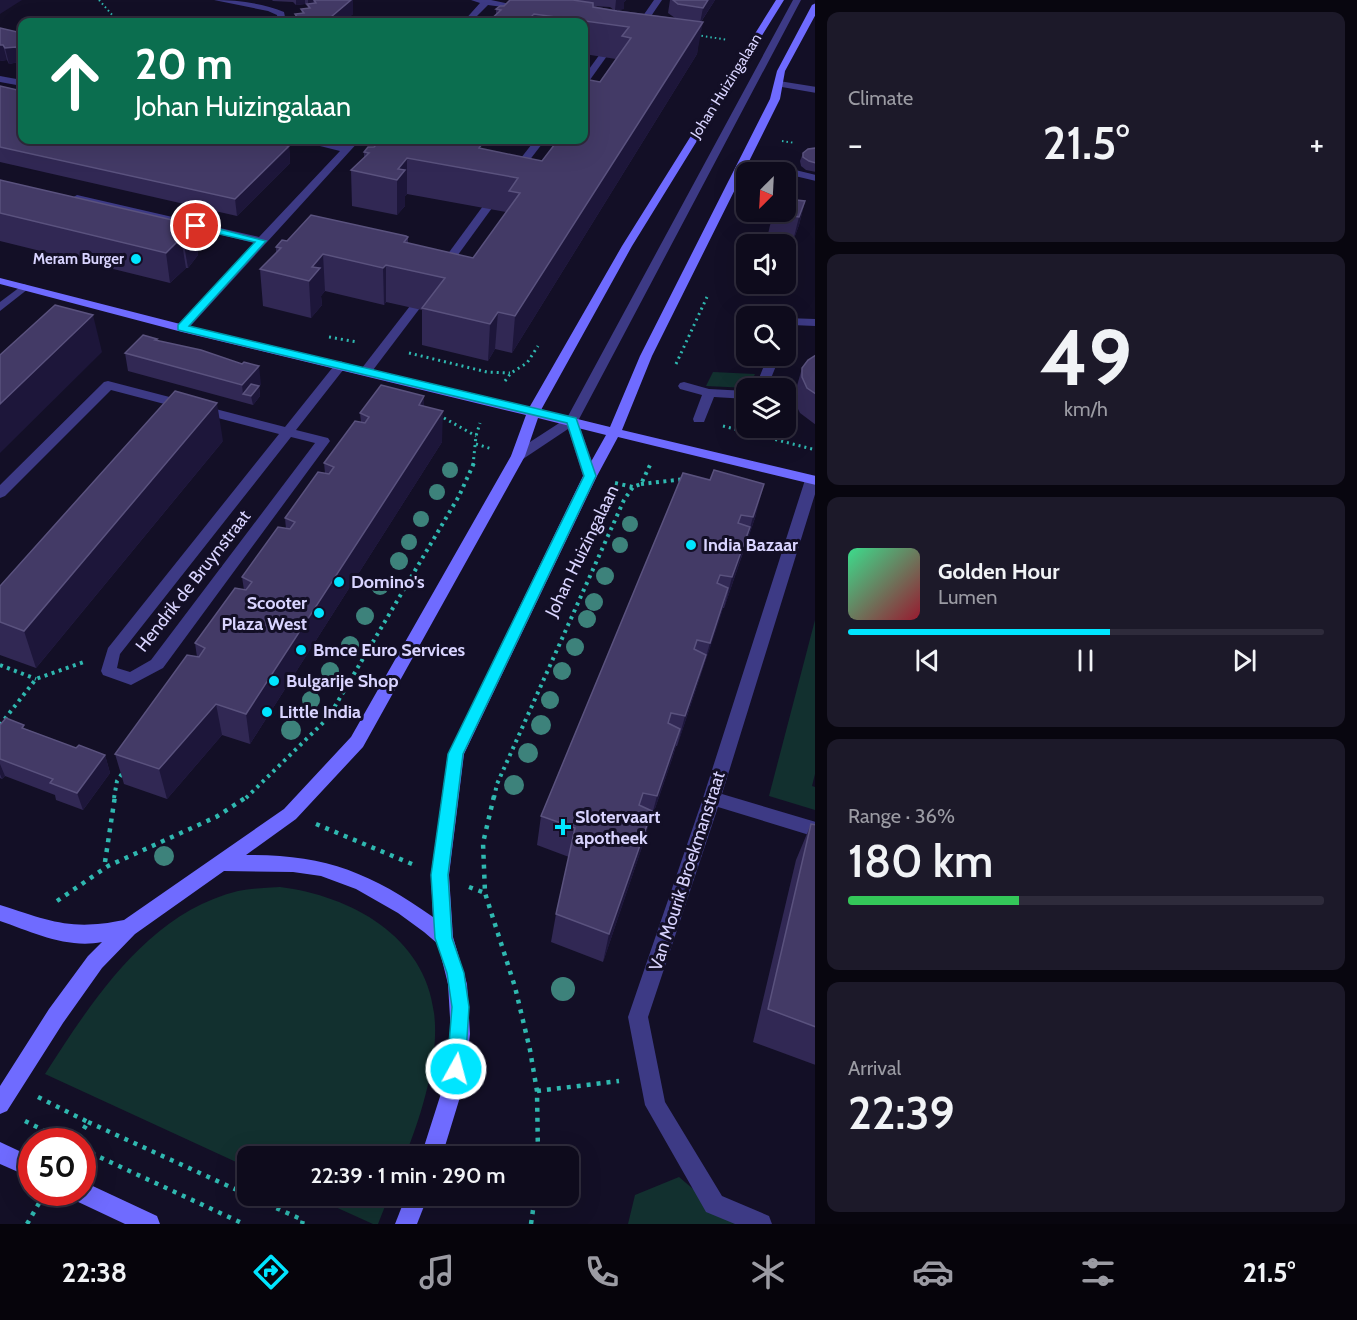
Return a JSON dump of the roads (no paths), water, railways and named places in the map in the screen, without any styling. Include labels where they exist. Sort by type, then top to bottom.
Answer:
[{"type":"main road","name":"Johan Huizingalaan","points":[[128,928],[290,814],[357,742],[518,456],[534,411],[627,246],[780,0]]},
{"type":"main road","name":"Johan Huizingalaan","points":[[435,1146],[447,1111],[460,1042],[460,1007],[456,973],[444,938],[440,875],[456,754],[590,476],[615,431],[646,356],[775,99],[781,71],[815,7]]},
{"type":"main road","points":[[0,281],[814,480]]},
{"type":"main road","points":[[221,863],[300,864],[334,871],[369,886],[412,913],[444,938]]},
{"type":"main road","points":[[0,912],[56,932],[93,935],[128,928]]},
{"type":"main road","points":[[0,1104],[56,1016],[95,962],[128,928]]},
{"type":"main road","points":[[0,1153],[18,1161]]},
{"type":"main road","points":[[96,1199],[149,1224]]},
{"type":"main road","points":[[406,1224],[413,1206]]},
{"type":"street","points":[[218,0],[270,9],[281,14],[282,18]]},
{"type":"street","points":[[476,0],[533,9]]},
{"type":"street","points":[[627,25],[640,26],[658,0]]},
{"type":"street","name":"Johan Huizingalaan","points":[[518,456],[572,421],[797,0]]},
{"type":"street","points":[[470,18],[486,2]]},
{"type":"street","points":[[588,77],[603,56]]},
{"type":"street","points":[[0,79],[18,82]]},
{"type":"street","points":[[779,84],[815,90]]},
{"type":"street","points":[[321,144],[346,149]]},
{"type":"street","points":[[182,327],[351,144]]},
{"type":"street","points":[[508,181],[537,144]]},
{"type":"street","points":[[796,174],[815,178]]},
{"type":"street","points":[[68,196],[261,241]]},
{"type":"street","points":[[435,280],[487,208]]},
{"type":"street","points":[[0,308],[24,287]]},
{"type":"street","points":[[366,371],[414,308]]},
{"type":"street","points":[[796,322],[815,323]]},
{"type":"street","name":"Hendrik de Bruynstraat","points":[[290,431],[323,441],[157,664],[131,679],[109,671],[113,652],[341,365]]},
{"type":"street","points":[[0,493],[108,385],[290,431]]},
{"type":"street","points":[[684,386],[709,393],[736,394]]},
{"type":"street","points":[[699,419],[709,393]]},
{"type":"street","name":"Johan Huizingalaan","points":[[572,421],[590,476]]},
{"type":"street","name":"Van Mourik Broekmanstraat","points":[[761,1224],[714,1204],[655,1105],[638,1017],[712,798],[814,480]]},
{"type":"street","points":[[712,798],[815,831]]},
{"type":"place","name":"Meram Burger","points":[[136,259]]},
{"type":"place","name":"India Bazaar","points":[[691,545]]},
{"type":"place","name":"Domino's","points":[[339,582]]},
{"type":"place","name":"Scooter Plaza West","points":[[319,613]]},
{"type":"place","name":"Bmce Euro Services","points":[[301,650]]},
{"type":"place","name":"Bulgarije Shop","points":[[274,681]]},
{"type":"place","name":"Little India","points":[[267,712]]},
{"type":"place","name":"Slotervaart apotheek","points":[[563,827]]}]
